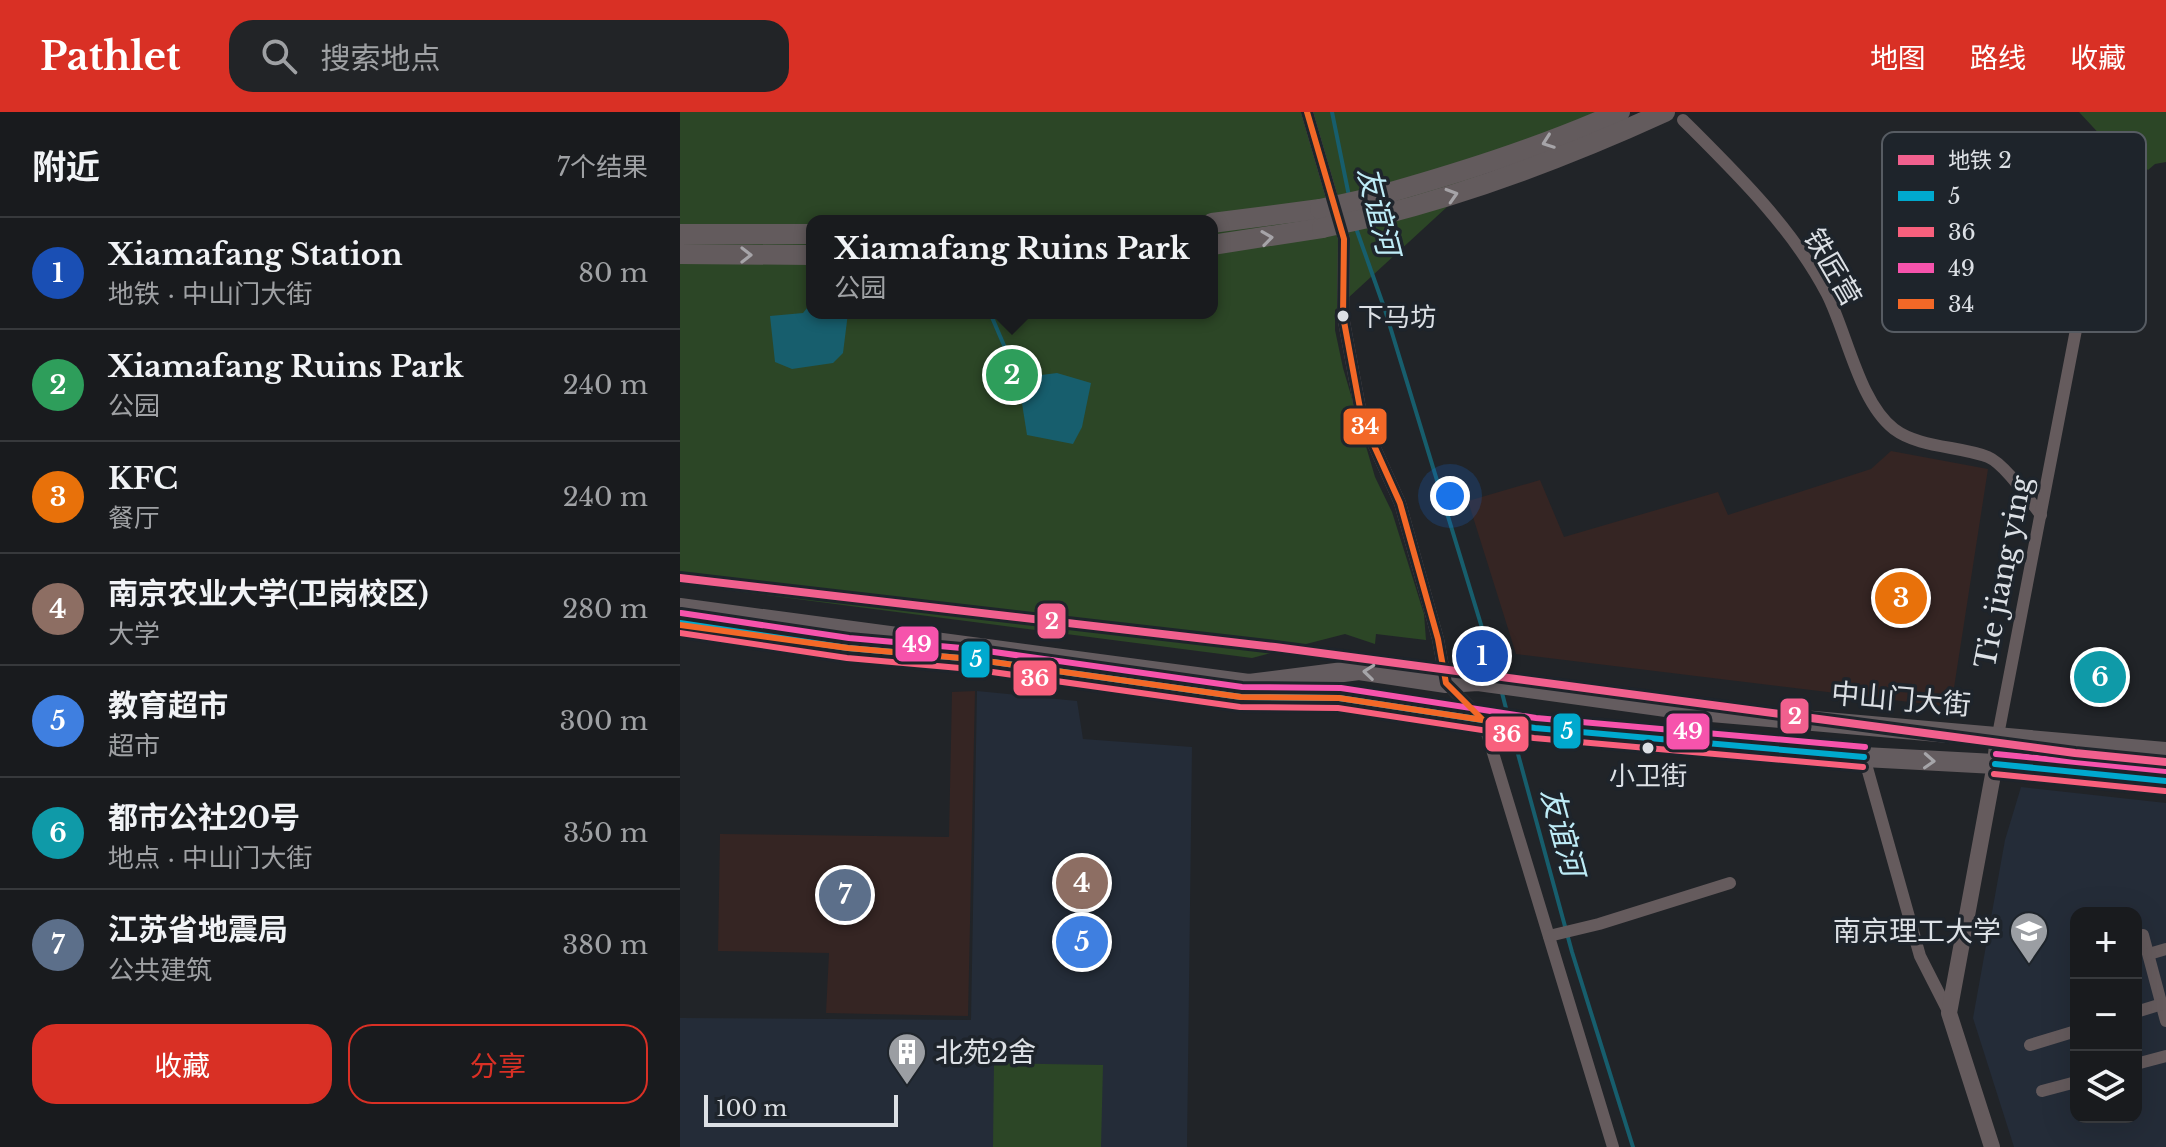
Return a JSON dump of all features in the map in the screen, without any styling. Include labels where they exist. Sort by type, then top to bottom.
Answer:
[{"type":"highway","points":[[1373,207],[1571,134],[1620,112]]},
{"type":"highway","points":[[1218,244],[1373,207],[1447,197],[1537,168],[1674,116]]},
{"type":"highway","points":[[1218,223],[1321,219]]},
{"type":"highway","points":[[680,234],[806,234]]},
{"type":"highway","points":[[680,254],[806,255]]},
{"type":"main road","name":"中山门大街","points":[[680,608],[1249,684],[1359,670],[1446,683],[1478,681],[1688,710],[2166,752]]},
{"type":"main road","name":"中山门大街","points":[[680,623],[848,648],[972,659],[1241,697],[1339,698],[1535,728],[1864,757],[1995,764],[2166,781]]},
{"type":"street","points":[[1307,112],[1344,239],[1343,316],[1362,419],[1400,503],[1438,639],[1446,683],[1483,720],[1553,935],[1613,1147]]},
{"type":"street","name":"铁匠营","points":[[1674,116],[1738,175],[1791,238],[1827,294],[1868,397],[1895,429],[1931,444],[1991,458],[2041,515]]},
{"type":"street","name":"Tie jiang ying","points":[[1949,1013],[1998,735],[2076,332]]},
{"type":"street","points":[[1864,757],[1920,956],[1949,1013],[1992,1147]]},
{"type":"street","points":[[1553,935],[1730,883]]},
{"type":"street","points":[[2143,935],[2166,1021]]},
{"type":"street","points":[[2149,954],[2166,949]]},
{"type":"street","points":[[2142,1010],[2162,1004]]},
{"type":"street","points":[[2030,1045],[2070,1033]]},
{"type":"street","points":[[2142,1062],[2166,1056]]},
{"type":"street","points":[[2042,1091],[2070,1084]]},
{"type":"shaded area","points":[[1891,451],[1988,469],[1951,707],[1516,654],[1468,501],[1540,480],[1564,537],[1718,492],[1728,515],[1871,469]]},
{"type":"shaded area","points":[[975,691],[968,1016],[826,1013],[829,953],[718,951],[720,834],[949,837],[952,692]]},
{"type":"shaded area","points":[[977,691],[1077,701],[1083,739],[1192,747],[1187,1147],[680,1147],[680,1018],[971,1020]]},
{"type":"shaded area","name":"南京理工大学","points":[[2021,787],[2166,803],[2166,1147],[2014,1147],[1973,1018],[2005,840]]},
{"type":"green space","points":[[680,112],[1600,112],[1497,161],[1335,310],[1335,330],[1343,368],[1375,477],[1392,512],[1424,614],[1426,640],[1376,634],[1375,644],[1345,634],[1252,658],[680,584]]},
{"type":"green space","points":[[2079,112],[2166,112],[2166,162],[2155,164],[2148,170],[2146,168],[2146,132],[2098,132]]},
{"type":"green space","points":[[994,1063],[1103,1065],[1101,1147],[993,1147]]},
{"type":"water","points":[[806,309],[806,319],[847,319],[843,353],[833,363],[792,369],[775,362],[770,316],[803,313]]},
{"type":"water","points":[[1057,373],[1091,383],[1082,427],[1073,444],[1027,435],[1018,378]]},
{"type":"waterway","name":"友谊河","points":[[1332,112],[1349,196]]},
{"type":"waterway","name":"友谊河","points":[[1356,228],[1385,310],[1497,677]]},
{"type":"waterway","points":[[993,319],[1018,378]]},
{"type":"waterway","name":"友谊河","points":[[1501,689],[1508,716]]},
{"type":"waterway","name":"友谊河","points":[[1512,732],[1572,952],[1633,1147]]},
{"type":"metro line","name":"2","points":[[680,578],[1275,647],[2075,753],[2166,762]]},
{"type":"transit line","name":"34","points":[[1307,112],[1344,239],[1343,316],[1362,419],[1400,503],[1438,639],[1446,683],[1483,720]]},
{"type":"transit line","name":"49","points":[[681,613],[849,638],[973,649],[1242,687],[1341,688],[1536,718],[1865,747]]},
{"type":"transit line","name":"5","points":[[680,623],[848,648],[972,659],[1241,697],[1339,698],[1535,728],[1864,757]]},
{"type":"transit line","name":"34","points":[[680,625],[848,648],[972,659],[1241,697],[1339,698],[1483,720]]},
{"type":"transit line","name":"36","points":[[680,633],[847,658],[971,669],[1240,707],[1338,708],[1534,738],[1863,767]]},
{"type":"transit line","name":"49","points":[[1996,754],[2166,771]]},
{"type":"transit line","name":"5","points":[[1995,764],[2166,781]]},
{"type":"transit line","name":"36","points":[[1994,774],[2165,791]]},
{"type":"place","name":"下马坊","points":[[1343,316]]},
{"type":"place","name":"Xiamafang Ruins Park","points":[[1012,375]]},
{"type":"place","name":"KFC","points":[[1901,598]]},
{"type":"place","name":"Xiamafang Station","points":[[1482,656]]},
{"type":"place","name":"都市公社20号","points":[[2100,677]]},
{"type":"place","name":"小卫街","points":[[1648,748]]},
{"type":"place","name":"南京农业大学(卫岗校区)","points":[[1082,883]]},
{"type":"place","name":"江苏省地震局","points":[[845,895]]},
{"type":"place","name":"教育超市","points":[[1082,942]]},
{"type":"place","name":"南京理工大学","points":[[2029,965]]},
{"type":"place","name":"北苑2舍","points":[[907,1086]]}]
